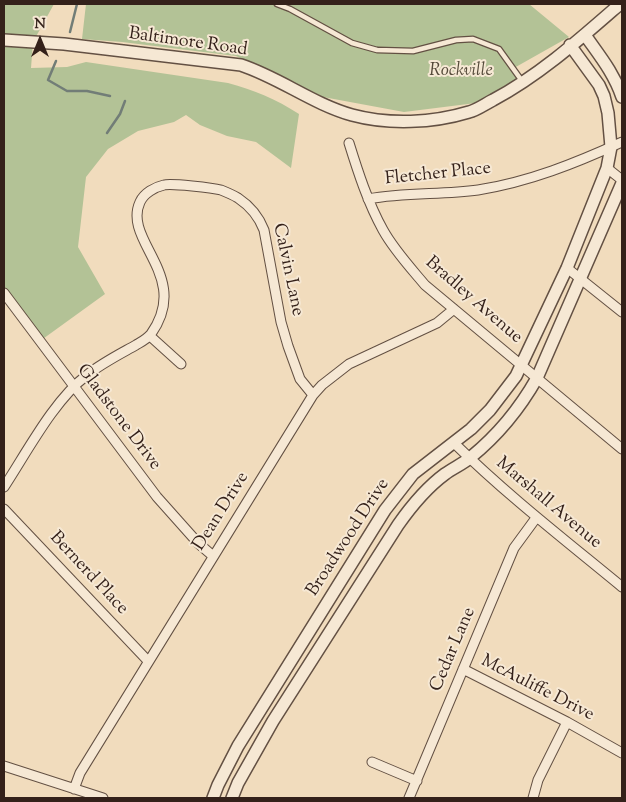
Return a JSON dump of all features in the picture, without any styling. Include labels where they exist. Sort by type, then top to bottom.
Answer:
[{"type":"street","name":"Baltimore Road","points":[[4,40],[64,44],[242,65],[258,71],[320,104],[353,115],[379,120],[417,121],[471,112],[507,93],[585,35],[616,5]]},
{"type":"street","points":[[585,35],[605,61],[622,97]]},
{"type":"street","name":"Broadwood Drive","points":[[213,798],[238,746],[385,510],[413,474],[471,429],[490,410],[516,376],[568,268],[607,168],[611,147],[608,113],[604,96],[599,85],[570,45]]},
{"type":"street","name":"Fletcher Place","points":[[368,199],[388,195],[436,195],[480,190],[537,177],[622,142]]},
{"type":"street","name":"Bradley Avenue","points":[[348,143],[368,199],[383,230],[401,258],[425,285],[622,449]]},
{"type":"street","points":[[607,168],[622,181]]},
{"type":"street","name":"Broadwood Drive","points":[[232,798],[238,783],[273,722],[398,524],[418,498],[444,474],[470,458],[510,420],[537,378],[622,181]]},
{"type":"street","name":"Calvin Lane","points":[[150,336],[158,322],[165,297],[162,279],[138,224],[137,217],[140,201],[150,190],[166,184],[220,190],[238,199],[253,211],[264,230],[288,346],[300,379],[313,395]]},
{"type":"street","points":[[568,268],[622,312]]},
{"type":"street","name":"Gladstone Drive","points":[[4,293],[157,498],[198,543],[214,556]]},
{"type":"street","name":"Dean Drive","points":[[74,789],[80,773],[313,395],[322,385],[349,364],[437,323],[454,309]]},
{"type":"street","points":[[4,487],[62,398],[87,375],[150,336],[181,364]]},
{"type":"street","name":"Marshall Avenue","points":[[454,443],[536,518],[560,535],[622,587]]},
{"type":"street","name":"Bernerd Place","points":[[4,509],[148,661]]},
{"type":"street","name":"Cedar Lane","points":[[409,798],[514,548],[536,518]]},
{"type":"street","name":"McAuliffe Drive","points":[[464,669],[567,722],[622,753]]},
{"type":"street","points":[[533,798],[538,780],[567,722]]},
{"type":"street","points":[[372,762],[417,781]]},
{"type":"street","points":[[4,766],[103,798]]},
{"type":"lane","points":[[277,4],[352,42],[377,50],[413,51],[456,40],[473,39],[499,48],[523,82]]},
{"type":"green space","points":[[4,4],[54,4],[33,42],[31,68],[67,67],[86,62],[228,83],[265,96],[299,114],[291,168],[256,142],[227,136],[200,125],[186,115],[174,122],[138,131],[108,149],[86,177],[78,247],[105,294],[40,341],[4,293]]},
{"type":"green space","name":"Rockville","points":[[86,4],[529,4],[569,37],[514,68],[520,77],[476,103],[404,112],[323,97],[236,56],[82,39]]},
{"type":"waterway","points":[[70,32],[77,4]]},
{"type":"waterway","points":[[56,61],[48,80],[67,91],[87,91],[110,96]]},
{"type":"waterway","points":[[107,133],[120,114],[125,101]]}]
